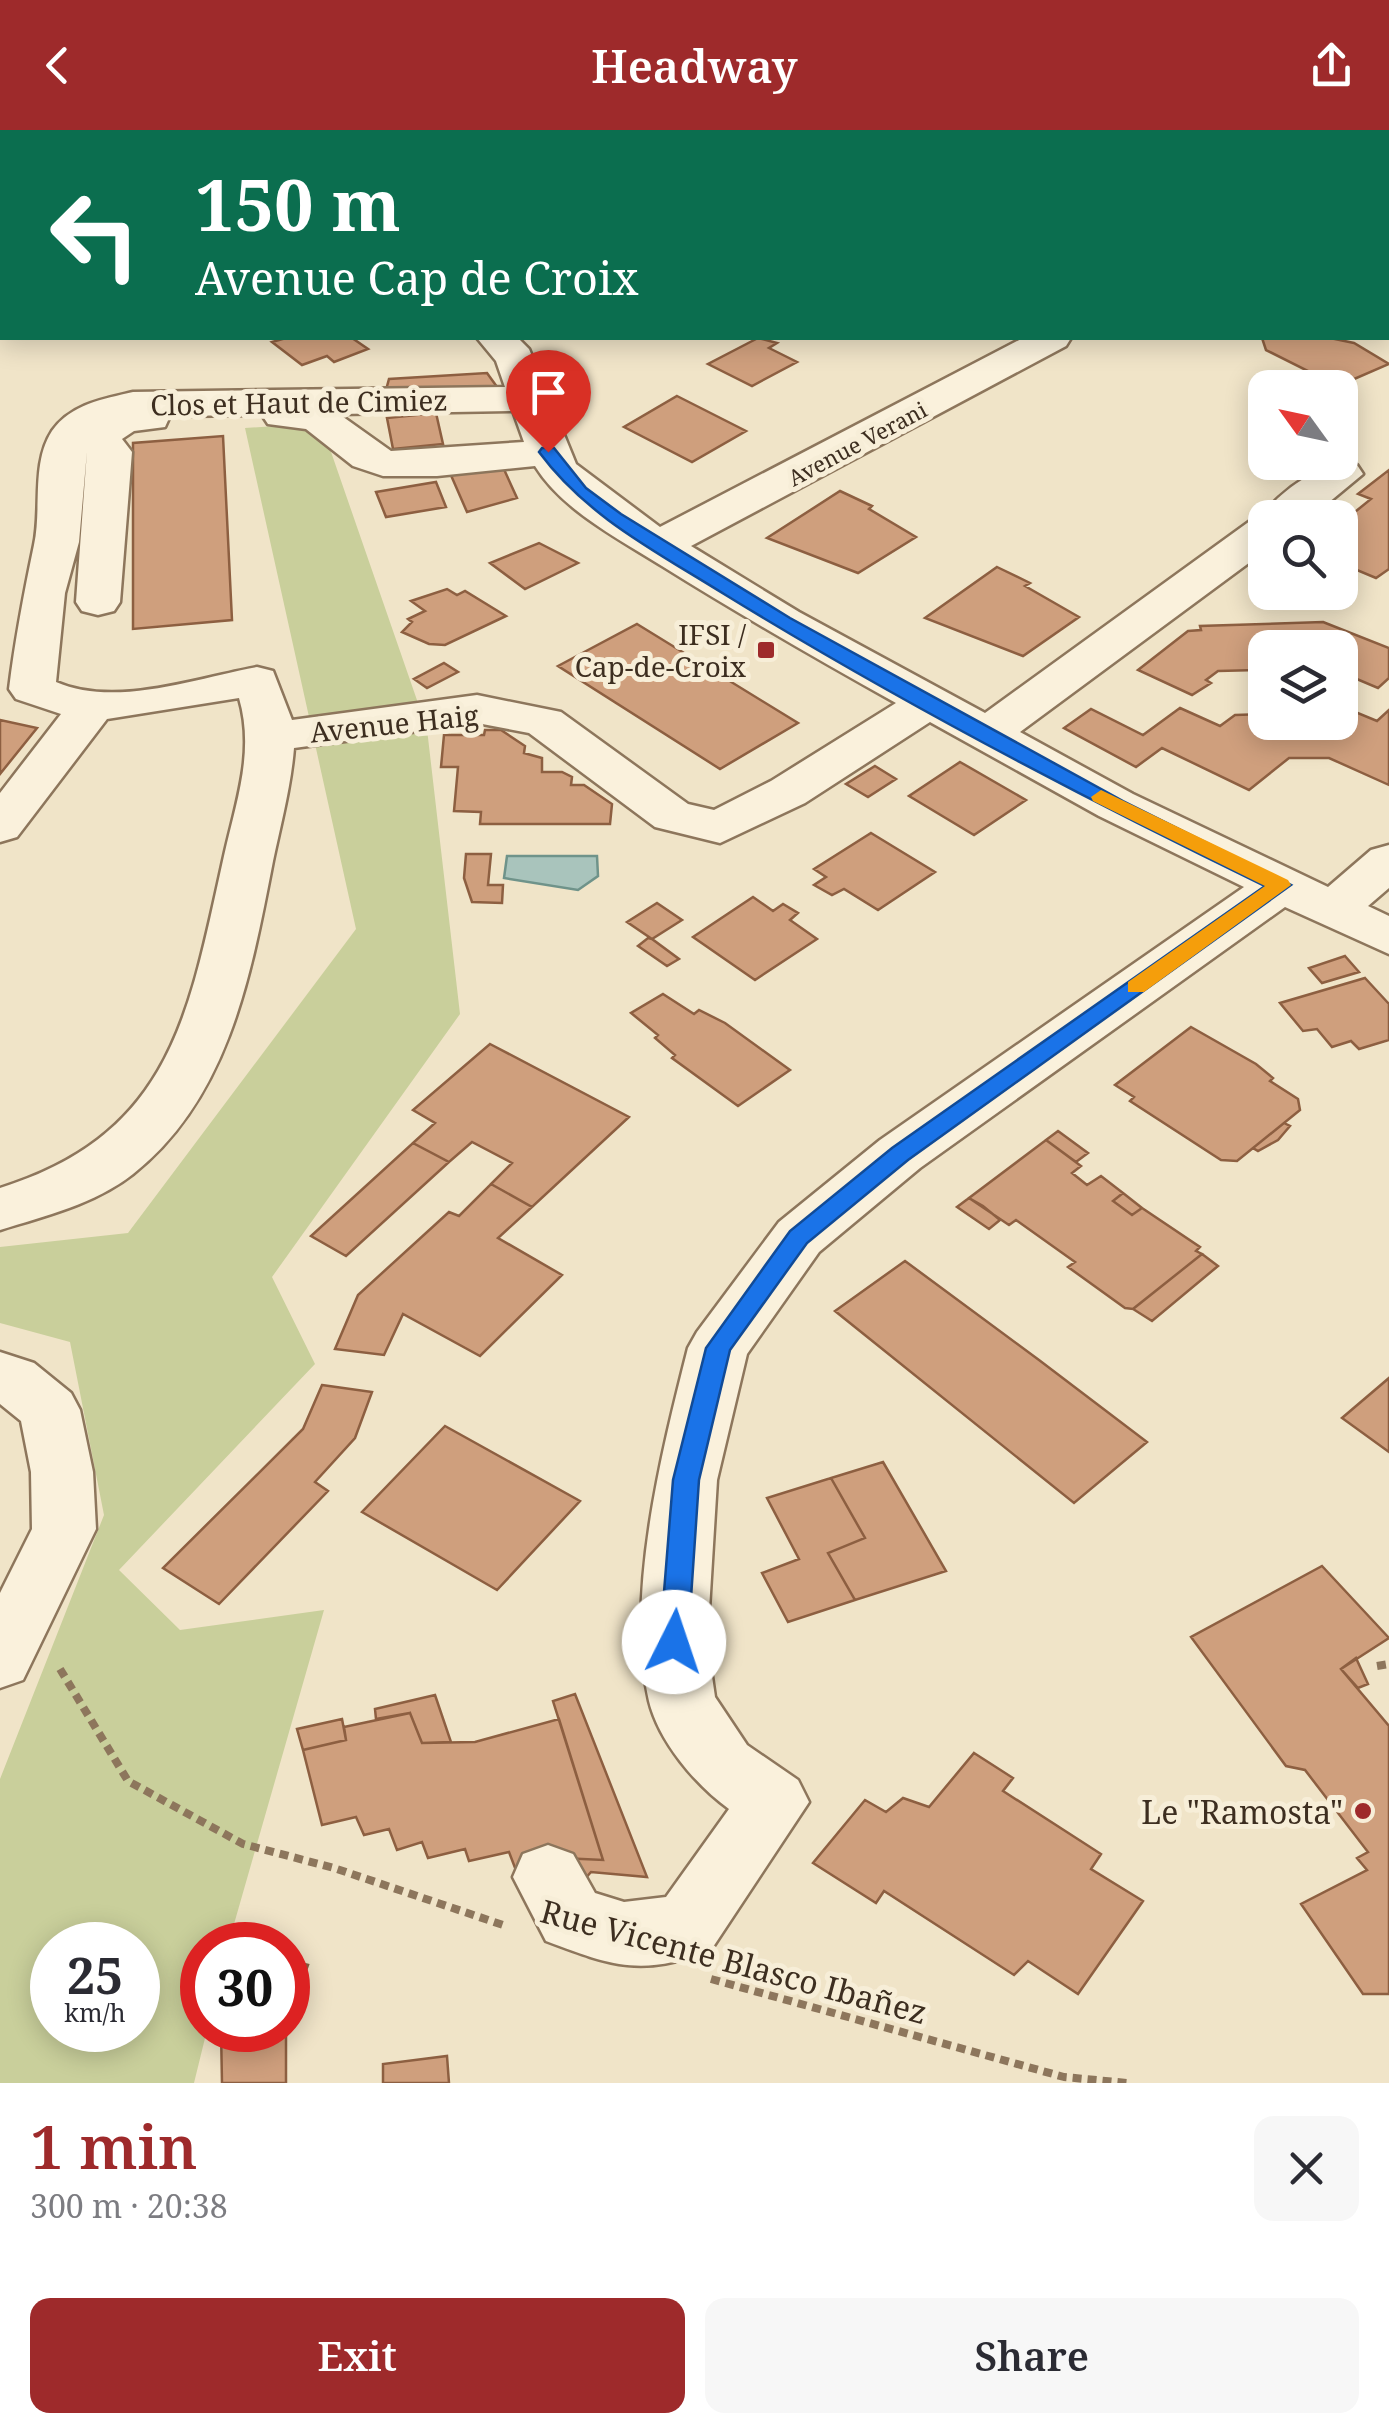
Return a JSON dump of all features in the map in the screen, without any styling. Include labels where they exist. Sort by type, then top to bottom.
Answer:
[{"type":"street","points":[[498,340],[515,358],[548,452],[580,492],[783,622],[1202,850],[1389,937]]},
{"type":"street","name":"Avenue Verani","points":[[660,545],[1048,340]]},
{"type":"street","name":"Clos et Haut de Cimiez","points":[[0,1209],[47,1199],[138,1143],[197,1062],[232,952],[271,737],[256,680],[92,706],[54,703],[32,689],[22,599],[57,542],[61,471],[70,436],[92,416],[133,404],[532,399]]},
{"type":"street","points":[[98,602],[111,452],[100,440],[108,427],[128,418],[307,414],[333,423],[362,455],[388,465],[548,452]]},
{"type":"street","points":[[1307,500],[1334,480]]},
{"type":"street","points":[[987,734],[1248,542]]},
{"type":"street","name":"Avenue Haig","points":[[271,737],[477,709],[544,722],[672,816],[720,827],[788,792],[930,702]]},
{"type":"street","points":[[0,826],[92,706]]},
{"type":"street","points":[[1333,910],[1389,861]]},
{"type":"street","points":[[530,1903],[624,1936],[686,1927],[774,1802],[722,1766],[683,1704],[674,1642],[686,1480],[718,1348],[799,1237],[900,1154],[1281,885]]},
{"type":"street","points":[[0,1375],[13,1380],[50,1410],[62,1472],[64,1529],[29,1658]]},
{"type":"path","name":"Rue Vicente Blasco Ibañez","points":[[29,1658],[60,1669],[128,1780],[243,1844],[334,1868],[530,1903]]},
{"type":"path","points":[[1377,1666],[1389,1664]]},
{"type":"path","name":"Rue Vicente Blasco Ibañez","points":[[700,1976],[796,1999],[1064,2077],[1126,2083]]},
{"type":"green space","points":[[321,423],[427,729],[460,1014],[272,1277],[315,1364],[119,1570],[180,1630],[324,1610],[235,1922],[180,1922],[180,2052],[202,2052],[194,2083],[0,2083],[0,1779],[104,1515],[70,1342],[0,1323],[0,1247],[128,1233],[356,929],[245,428]]},
{"type":"water","points":[[507,856],[597,856],[598,876],[578,890],[504,878]]},
{"type":"building","points":[[355,340],[368,349],[334,362],[327,356],[302,365],[272,342]]},
{"type":"building","points":[[754,340],[777,343],[769,348],[797,362],[752,386],[708,364]]},
{"type":"building","points":[[1263,340],[1340,340],[1354,343],[1389,364],[1358,377],[1358,370],[1306,370],[1266,350]]},
{"type":"building","points":[[487,373],[500,391],[386,390],[389,379]]},
{"type":"building","points":[[677,396],[746,431],[692,462],[624,427]]},
{"type":"building","points":[[436,413],[443,444],[393,449],[387,418]]},
{"type":"building","points":[[223,436],[232,620],[133,629],[133,443]]},
{"type":"building","points":[[502,465],[517,498],[467,512],[450,473]]},
{"type":"building","points":[[1389,470],[1389,569],[1376,578],[1358,570],[1358,509],[1371,499],[1358,494]]},
{"type":"building","points":[[436,482],[446,507],[386,517],[376,492]]},
{"type":"building","points":[[840,491],[872,506],[869,509],[916,537],[858,573],[767,538]]},
{"type":"building","points":[[539,543],[578,563],[525,589],[490,563]]},
{"type":"building","points":[[997,567],[1030,583],[1025,586],[1079,617],[1023,656],[925,618]]},
{"type":"building","points":[[447,589],[457,595],[465,591],[506,616],[445,645],[429,644],[402,632],[412,622],[408,619],[425,611],[411,601]]},
{"type":"building","points":[[1323,622],[1343,630],[1248,630],[1248,670],[1218,671],[1206,680],[1211,683],[1192,695],[1138,670],[1188,631],[1201,630],[1200,626]]},
{"type":"building","points":[[637,624],[798,723],[720,769],[558,666]]},
{"type":"building","points":[[1358,636],[1389,648],[1389,678],[1378,688],[1358,680]]},
{"type":"building","points":[[444,663],[458,672],[427,688],[414,679]]},
{"type":"building","points":[[1180,708],[1220,726],[1235,715],[1248,715],[1248,740],[1358,740],[1358,713],[1377,721],[1389,710],[1389,785],[1329,758],[1289,758],[1249,790],[1162,748],[1136,767],[1064,728],[1091,709],[1143,735]]},
{"type":"building","points":[[0,720],[37,728],[0,774]]},
{"type":"building","points":[[485,730],[501,730],[525,746],[524,753],[542,758],[542,772],[562,772],[572,777],[571,785],[584,785],[612,804],[610,824],[480,824],[481,812],[454,811],[458,767],[441,767],[444,735],[484,735]]},
{"type":"building","points":[[960,762],[1026,800],[974,835],[909,796]]},
{"type":"building","points":[[875,766],[896,779],[868,797],[846,784]]},
{"type":"building","points":[[871,833],[935,872],[878,910],[844,889],[832,895],[814,885],[826,877],[814,869]]},
{"type":"building","points":[[466,854],[491,854],[488,885],[503,885],[502,903],[472,902],[464,878]]},
{"type":"building","points":[[753,897],[773,911],[783,904],[798,913],[790,920],[817,939],[755,980],[693,937]]},
{"type":"building","points":[[657,903],[682,920],[652,939],[627,922]]},
{"type":"building","points":[[648,938],[679,959],[667,966],[638,946]]},
{"type":"building","points":[[1345,956],[1359,972],[1322,983],[1309,968]]},
{"type":"building","points":[[1365,978],[1389,1004],[1389,1040],[1359,1049],[1351,1041],[1332,1047],[1317,1029],[1303,1031],[1280,1003]]},
{"type":"building","points":[[663,994],[694,1014],[699,1010],[725,1023],[790,1070],[738,1106],[672,1058],[675,1055],[655,1038],[658,1035],[631,1013]]},
{"type":"building","points":[[1191,1027],[1256,1064],[1273,1078],[1270,1081],[1298,1099],[1300,1110],[1237,1161],[1221,1160],[1130,1101],[1134,1097],[1115,1085]]},
{"type":"building","points":[[490,1044],[629,1117],[532,1207],[491,1184],[512,1163],[472,1142],[449,1162],[413,1143],[435,1123],[413,1110]]},
{"type":"building","points":[[1284,1123],[1290,1126],[1278,1140],[1258,1151],[1253,1148]]},
{"type":"building","points":[[1058,1131],[1088,1153],[1076,1162],[1046,1140]]},
{"type":"building","points":[[1046,1140],[1081,1166],[1072,1173],[1087,1185],[1101,1176],[1123,1193],[1113,1201],[1132,1215],[1142,1208],[1200,1247],[1196,1251],[1202,1254],[1133,1309],[1125,1308],[1068,1267],[1075,1262],[1016,1220],[1009,1225],[969,1198]]},
{"type":"building","points":[[413,1143],[449,1162],[346,1256],[311,1236]]},
{"type":"building","points":[[491,1184],[532,1207],[498,1238],[562,1275],[480,1356],[403,1314],[384,1355],[335,1349],[358,1295],[449,1212],[459,1216]]},
{"type":"building","points":[[1123,1193],[1142,1208],[1132,1215],[1113,1201]]},
{"type":"building","points":[[969,1198],[1000,1220],[989,1229],[957,1207]]},
{"type":"building","points":[[1202,1254],[1218,1266],[1152,1321],[1133,1309]]},
{"type":"building","points":[[905,1261],[1147,1442],[1074,1503],[835,1311]]},
{"type":"building","points":[[1389,1378],[1389,1452],[1342,1418]]},
{"type":"building","points":[[322,1385],[372,1392],[355,1438],[315,1482],[328,1491],[219,1604],[163,1568],[303,1429]]},
{"type":"building","points":[[445,1426],[580,1501],[497,1590],[362,1512]]},
{"type":"building","points":[[883,1462],[946,1571],[855,1600],[828,1553],[865,1538],[831,1478]]},
{"type":"building","points":[[831,1478],[865,1538],[828,1553],[855,1600],[788,1622],[762,1573],[799,1559],[767,1498]]},
{"type":"building","name":"Le \"Ramosta\"","points":[[1322,1566],[1389,1638],[1341,1669],[1389,1726],[1389,1994],[1363,1994],[1301,1904],[1367,1870],[1357,1858],[1368,1852],[1305,1770],[1286,1766],[1191,1637]]},
{"type":"building","points":[[1356,1658],[1368,1684],[1358,1688],[1341,1669]]},
{"type":"building","points":[[575,1694],[647,1877],[591,1872],[584,1880],[560,1858],[603,1860],[553,1701]]},
{"type":"building","points":[[435,1695],[451,1742],[422,1743],[410,1713],[376,1719],[375,1709]]},
{"type":"building","points":[[410,1713],[422,1743],[475,1742],[559,1719],[603,1860],[560,1858],[517,1873],[509,1852],[469,1861],[465,1849],[428,1858],[422,1842],[397,1850],[389,1829],[364,1835],[356,1817],[322,1825],[303,1750],[346,1740],[344,1727]]},
{"type":"building","points":[[342,1719],[346,1740],[303,1750],[297,1729]]},
{"type":"building","points":[[974,1753],[1013,1778],[1003,1791],[1101,1854],[1091,1869],[1143,1901],[1078,1994],[1028,1961],[1014,1975],[884,1891],[876,1903],[813,1863],[865,1800],[886,1812],[903,1798],[929,1807]]},
{"type":"building","points":[[221,2052],[286,2052],[286,2083],[222,2083]]},
{"type":"building","points":[[447,2056],[449,2083],[383,2083],[383,2064]]},
{"type":"slow traffic","points":[[1101,797],[1281,885],[1136,987]]},
{"type":"place","name":"IFSI / Cap-de-Croix","points":[[766,650]]},
{"type":"place","name":"Le \"Ramosta\"","points":[[1363,1811]]},
{"type":"route","points":[[548,452],[560,472],[580,492],[615,518],[783,622],[1116,806],[1281,885],[900,1154],[799,1237],[718,1348],[686,1480],[674,1642]]}]
